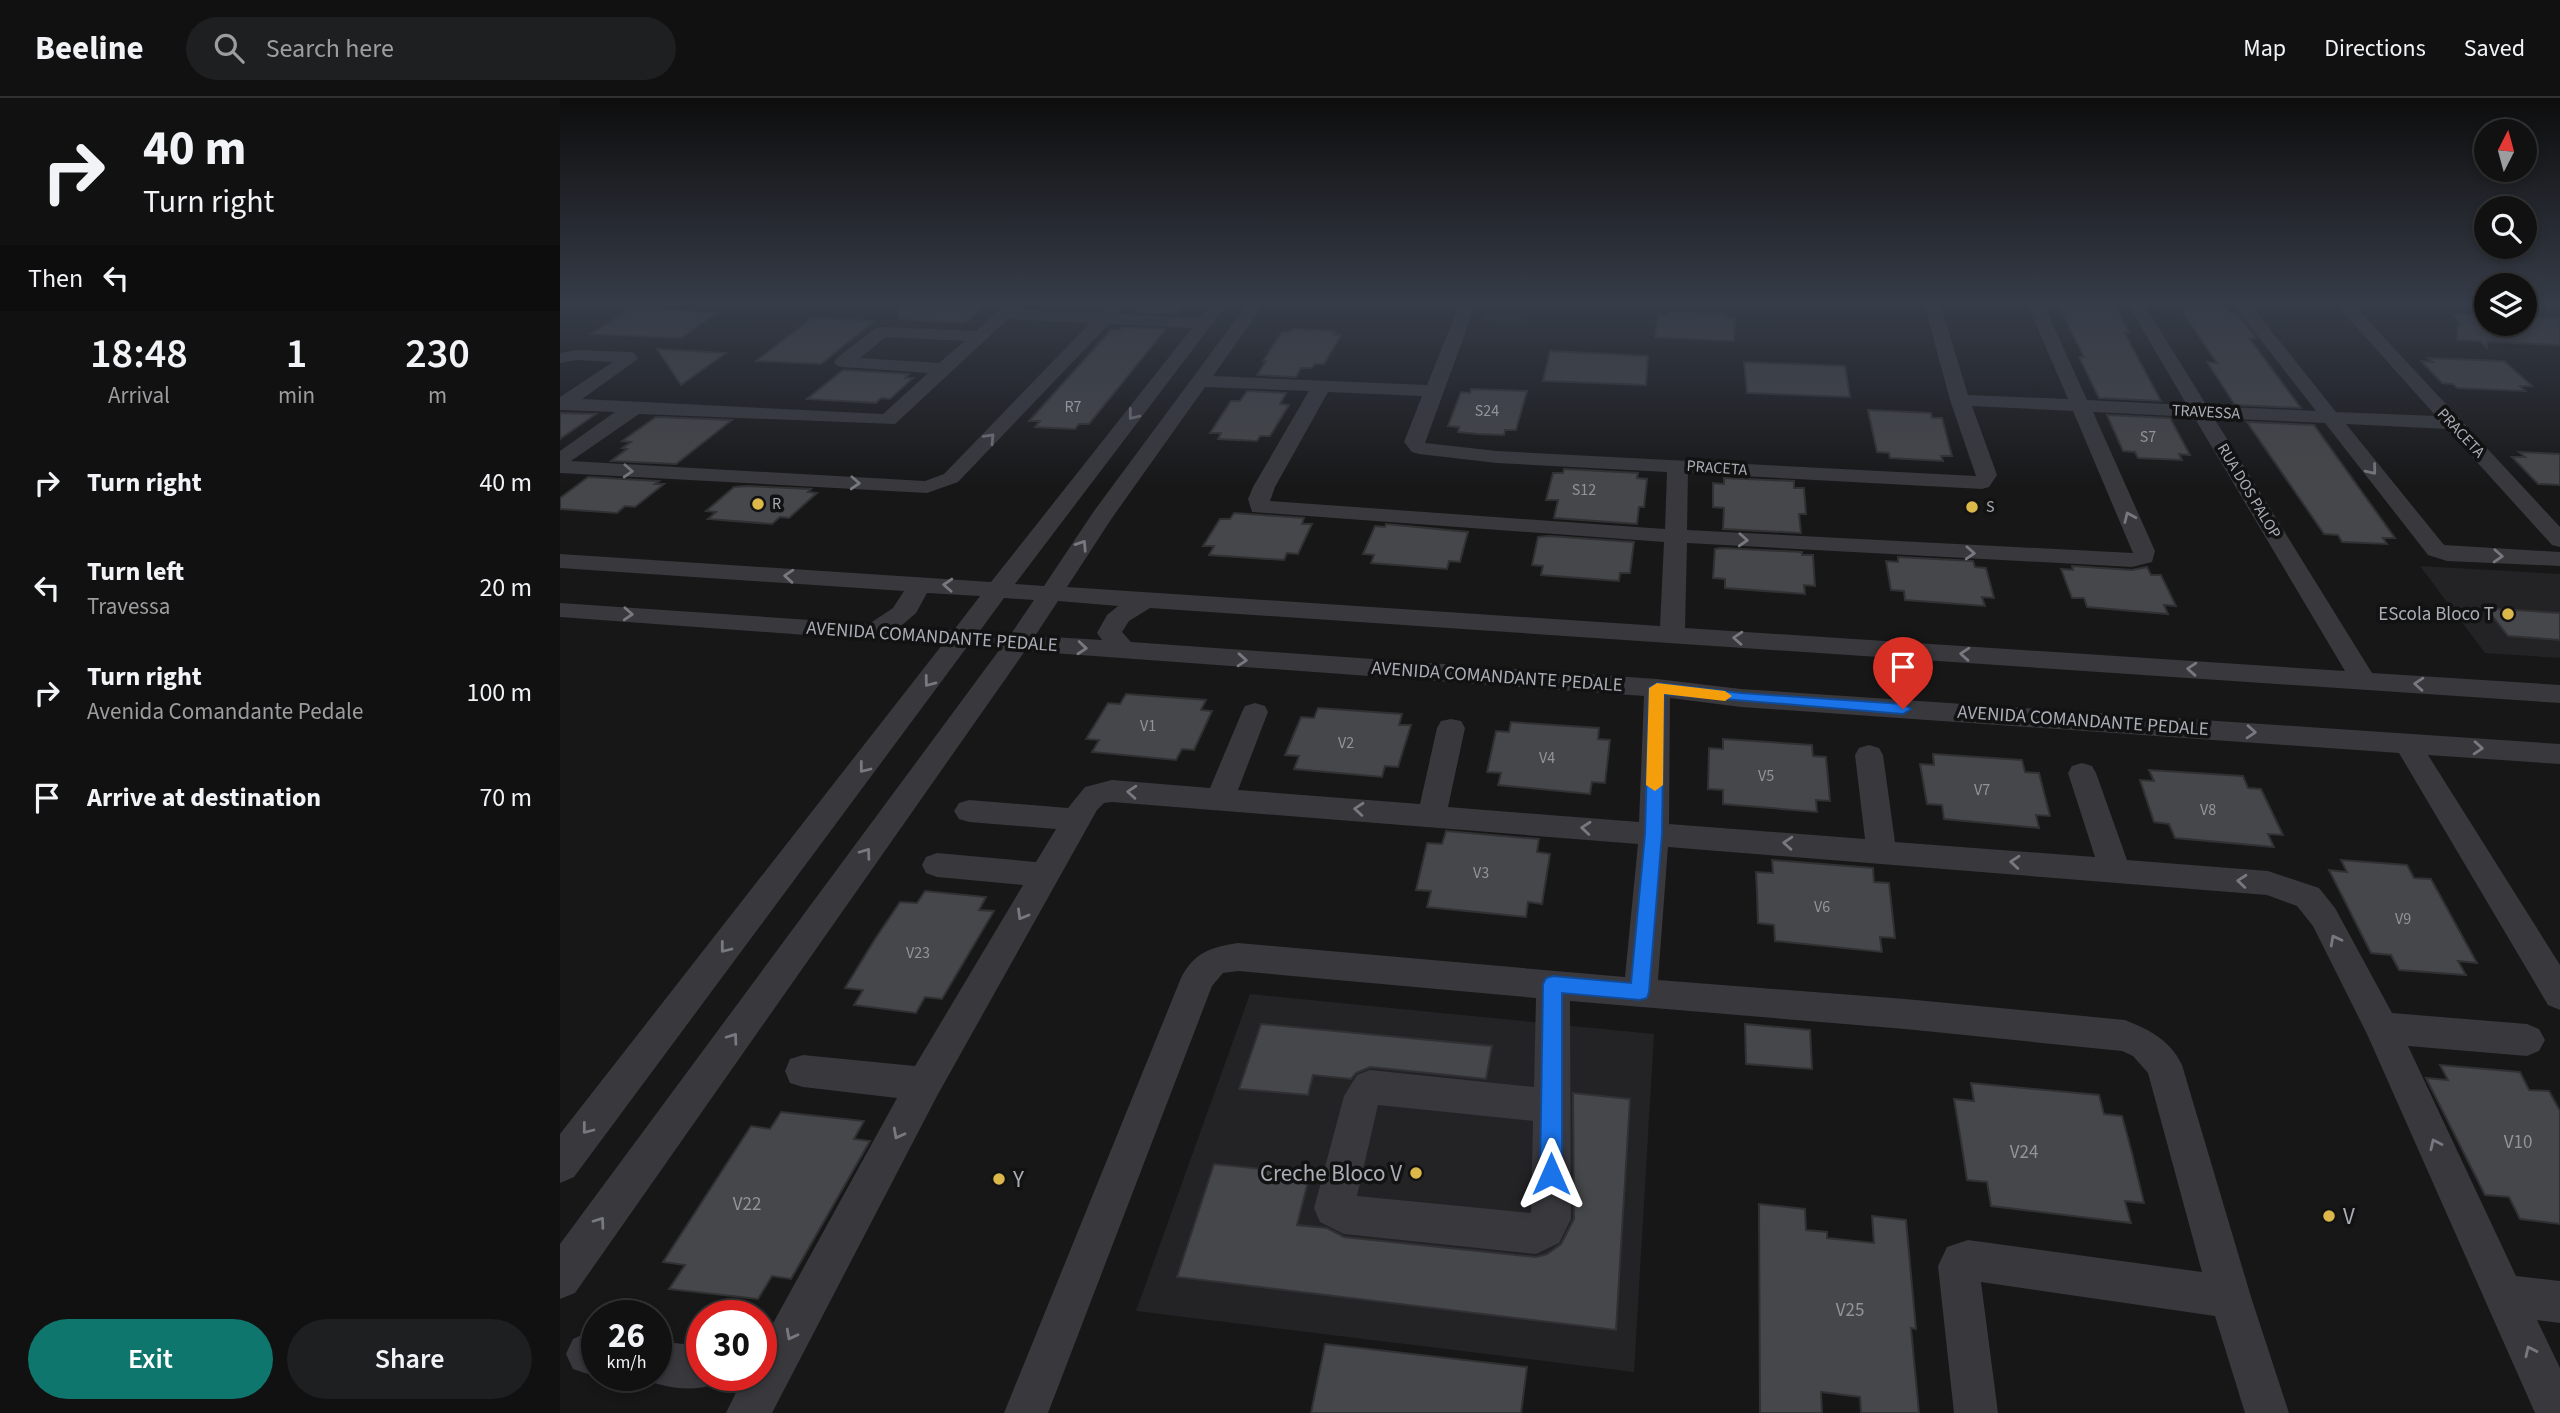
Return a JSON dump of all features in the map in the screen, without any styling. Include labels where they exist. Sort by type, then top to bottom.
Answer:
[{"type":"street","points":[[561,404],[621,364]]},
{"type":"street","points":[[877,364],[943,369]]},
{"type":"street","points":[[561,404],[884,421],[893,419],[948,364]]},
{"type":"street","points":[[560,467],[935,485],[951,478],[1061,364]]},
{"type":"street","points":[[560,1164],[1173,364]]},
{"type":"street","points":[[560,1278],[1018,643],[1102,516],[1212,364]]},
{"type":"street","name":"PRACETA","points":[[1444,364],[1414,442],[1419,449],[1497,457],[1982,483],[1987,475],[1950,364]]},
{"type":"street","points":[[1321,387],[1264,488],[1259,499],[1260,507],[1675,536],[2138,559],[2144,557],[2144,551],[2063,364]]},
{"type":"street","name":"RUA DOS PALOP","points":[[2172,364],[2363,680]]},
{"type":"street","points":[[2290,364],[2436,550],[2447,554],[2560,559]]},
{"type":"street","name":"PRACETA","points":[[2399,364],[2560,540]]},
{"type":"street","points":[[1200,381],[1433,391]]},
{"type":"street","name":"TRAVESSA","points":[[1960,400],[2452,423]]},
{"type":"street","points":[[560,460],[634,408]]},
{"type":"street","points":[[1672,634],[1678,466]]},
{"type":"street","points":[[2536,512],[2560,514]]},
{"type":"street","points":[[560,561],[999,588],[2560,694]]},
{"type":"street","points":[[872,633],[908,608],[914,601],[916,583]]},
{"type":"street","points":[[1125,652],[1109,632],[1111,626],[1124,612],[1150,599]]},
{"type":"street","name":"AVENIDA COMANDANTE PEDALE","points":[[560,610],[1657,688],[1741,698],[2560,754]]},
{"type":"street","points":[[1640,992],[1654,834],[1657,688]]},
{"type":"street","points":[[1221,798],[1255,712]]},
{"type":"street","points":[[1432,815],[1451,727]]},
{"type":"street","points":[[2407,743],[2560,995]]},
{"type":"street","points":[[1869,755],[1881,850]]},
{"type":"street","points":[[2082,773],[2115,870]]},
{"type":"street","points":[[777,1353],[924,1084],[1091,797],[1112,791],[1881,850],[2268,883],[2308,897],[2324,917],[2382,1028],[2558,1413]]},
{"type":"street","points":[[969,811],[1078,820]]},
{"type":"street","points":[[937,865],[1045,875]]},
{"type":"street","points":[[1026,1413],[1198,978],[1214,961],[1238,957],[2124,1036],[2145,1045],[2164,1065],[2230,1297],[2267,1413]]},
{"type":"street","points":[[1552,1106],[1370,1087],[1362,1096],[1334,1208],[1344,1214],[1536,1234],[1545,1229],[1551,1219],[1552,1106],[1553,984]]},
{"type":"street","points":[[2382,1028],[2527,1040]]},
{"type":"street","points":[[803,1071],[924,1084]]},
{"type":"street","points":[[1976,1413],[1958,1266],[1961,1261],[2230,1297]]},
{"type":"street","points":[[2504,1296],[2560,1302]]},
{"type":"shaded area","name":"EScola Bloco T","points":[[2420,566],[2560,574],[2560,658],[2485,653]]},
{"type":"shaded area","name":"Creche Bloco V","points":[[1250,994],[1654,1034],[1634,1372],[1136,1311]]},
{"type":"building","points":[[667,364],[710,364],[681,385]]},
{"type":"building","points":[[1080,364],[1137,364],[1089,424],[1079,424],[1075,429],[1035,427],[1040,421],[1029,421]]},
{"type":"building","points":[[1264,364],[1315,364],[1312,368],[1301,368],[1296,377],[1257,375]]},
{"type":"building","points":[[1547,364],[1647,364],[1646,385],[1543,381]]},
{"type":"building","points":[[1744,364],[1804,364],[1845,366],[1850,397],[1747,393]]},
{"type":"building","points":[[2083,364],[2141,364],[2161,401],[2099,398]]},
{"type":"building","points":[[2209,364],[2269,364],[2301,408],[2235,405]]},
{"type":"building","points":[[2424,364],[2508,364],[2532,386],[2520,386],[2525,391],[2457,388],[2453,384],[2442,383]]},
{"type":"building","points":[[843,370],[909,374],[905,378],[913,378],[890,399],[881,398],[876,403],[807,399]]},
{"type":"building","points":[[1471,389],[1527,391],[1516,430],[1505,430],[1504,435],[1478,434],[1458,432],[1459,427],[1448,426],[1461,392],[1470,393]]},
{"type":"building","points":[[1247,391],[1286,393],[1280,404],[1289,405],[1270,436],[1260,436],[1257,441],[1218,439],[1221,433],[1210,433],[1231,401],[1240,401]]},
{"type":"building","points":[[1868,410],[1931,413],[1932,418],[1942,418],[1952,456],[1941,456],[1943,461],[1890,458],[1889,453],[1877,452]]},
{"type":"building","points":[[560,413],[596,414],[560,439]]},
{"type":"building","points":[[2107,415],[2170,418],[2190,455],[2179,454],[2182,460],[2138,458],[2135,452],[2123,451]]},
{"type":"building","points":[[656,417],[732,420],[676,464],[611,461],[627,449],[622,448],[631,442],[622,441]]},
{"type":"building","points":[[2247,422],[2314,425],[2395,538],[2383,538],[2387,544],[2342,542],[2338,535],[2324,534]]},
{"type":"building","points":[[2519,452],[2560,454],[2560,485],[2538,484],[2512,457],[2525,457]]},
{"type":"building","points":[[1564,469],[1638,473],[1637,478],[1647,479],[1644,507],[1639,507],[1637,524],[1554,518],[1558,500],[1546,500],[1553,473],[1563,473]]},
{"type":"building","points":[[588,477],[659,481],[655,484],[664,484],[635,507],[625,506],[617,513],[560,509],[560,498]]},
{"type":"building","points":[[1724,478],[1794,481],[1794,488],[1804,488],[1806,514],[1799,514],[1801,533],[1723,529],[1724,508],[1713,507],[1713,483],[1724,484]]},
{"type":"building","name":"R","points":[[734,487],[811,489],[808,492],[817,493],[789,518],[780,517],[772,524],[708,519],[716,512],[706,511]]},
{"type":"building","points":[[1234,513],[1304,518],[1302,524],[1312,524],[1298,554],[1287,553],[1284,560],[1209,555],[1214,546],[1203,546],[1220,519],[1230,519]]},
{"type":"building","points":[[1386,524],[1468,532],[1460,562],[1449,561],[1447,569],[1371,563],[1374,555],[1363,554],[1375,526],[1385,527]]},
{"type":"building","points":[[1538,537],[1634,542],[1630,573],[1620,573],[1619,581],[1541,575],[1543,566],[1532,565]]},
{"type":"building","points":[[1715,549],[1802,552],[1802,555],[1813,555],[1815,586],[1804,585],[1805,594],[1725,588],[1725,579],[1713,578]]},
{"type":"building","points":[[1898,557],[1973,561],[1975,567],[1986,568],[1994,598],[1982,597],[1985,606],[1905,600],[1904,591],[1891,590],[1886,561],[1898,562]]},
{"type":"building","points":[[2072,566],[2132,570],[2147,567],[2151,575],[2161,575],[2176,606],[2164,605],[2168,614],[2087,607],[2084,598],[2072,598],[2061,569],[2073,570]]},
{"type":"building","points":[[2486,608],[2560,613],[2560,640],[2508,636]]},
{"type":"building","points":[[1126,694],[1206,700],[1201,710],[1212,711],[1194,750],[1182,749],[1176,760],[1092,752],[1099,740],[1086,739],[1108,703],[1120,704]]},
{"type":"building","points":[[1318,708],[1402,714],[1399,725],[1411,725],[1398,767],[1385,766],[1382,777],[1294,769],[1299,756],[1285,755],[1301,717],[1314,718]]},
{"type":"building","points":[[1511,722],[1599,728],[1598,739],[1610,740],[1605,783],[1592,782],[1590,794],[1498,785],[1501,773],[1487,772],[1496,731],[1509,732]]},
{"type":"building","points":[[1723,739],[1812,745],[1813,756],[1826,757],[1830,801],[1816,800],[1817,812],[1723,804],[1723,790],[1708,789],[1709,748],[1723,749]]},
{"type":"building","points":[[1933,754],[2022,760],[2025,772],[2039,773],[2050,816],[2036,815],[2039,828],[1944,819],[1942,805],[1927,804],[1920,764],[1934,765]]},
{"type":"building","points":[[2149,770],[2243,776],[2248,788],[2261,789],[2283,835],[2268,834],[2274,847],[2175,838],[2169,824],[2154,822],[2140,780],[2154,781]]},
{"type":"building","points":[[1446,831],[1539,839],[1537,852],[1550,854],[1542,904],[1528,902],[1526,917],[1427,907],[1431,891],[1416,890],[1427,843],[1442,844]]},
{"type":"building","points":[[1772,860],[1873,868],[1874,882],[1889,883],[1895,938],[1880,937],[1882,952],[1775,941],[1774,925],[1758,923],[1756,872],[1773,873]]},
{"type":"building","points":[[2341,860],[2407,865],[2414,878],[2431,879],[2477,963],[2458,961],[2466,975],[2399,970],[2391,955],[2371,953],[2329,870],[2347,872]]},
{"type":"building","points":[[925,891],[986,897],[979,910],[994,911],[942,999],[925,997],[916,1013],[854,1005],[863,990],[845,988],[875,939],[900,902],[917,903]]},
{"type":"building","points":[[1261,1024],[1492,1046],[1486,1079],[1370,1067],[1356,1073],[1351,1079],[1313,1075],[1308,1095],[1239,1089]]},
{"type":"building","points":[[1745,1024],[1810,1030],[1812,1069],[1746,1064]]},
{"type":"building","points":[[2440,1065],[2520,1072],[2529,1090],[2549,1091],[2560,1111],[2560,1224],[2520,1219],[2509,1197],[2485,1195],[2426,1078],[2448,1080]]},
{"type":"building","points":[[1971,1083],[2099,1095],[2104,1114],[2122,1116],[2132,1153],[2144,1203],[2125,1201],[2131,1223],[1991,1206],[1987,1182],[1967,1180],[1954,1099],[1974,1101]]},
{"type":"building","points":[[1573,1093],[1630,1099],[1616,1330],[1177,1277],[1214,1164],[1310,1174],[1297,1225],[1327,1228],[1344,1237],[1536,1257],[1547,1254],[1561,1244],[1574,1219]]},
{"type":"building","points":[[781,1112],[864,1121],[854,1139],[870,1141],[791,1279],[772,1276],[758,1299],[669,1289],[685,1265],[663,1262],[751,1126],[770,1129]]},
{"type":"building","points":[[1759,1204],[1805,1209],[1806,1230],[1827,1232],[1827,1238],[1874,1243],[1872,1216],[1906,1220],[1916,1329],[1911,1328],[1919,1413],[1861,1413],[1860,1397],[1821,1392],[1822,1413],[1760,1413]]},
{"type":"building","points":[[1325,1344],[1527,1367],[1521,1413],[1311,1413]]},
{"type":"slow traffic","points":[[1655,785],[1657,688],[1725,696]]},
{"type":"place","name":"R","points":[[758,504]]},
{"type":"place","name":"S","points":[[1972,507]]},
{"type":"place","name":"EScola Bloco T","points":[[2508,614]]},
{"type":"place","name":"Creche Bloco V","points":[[1416,1173]]},
{"type":"place","name":"Y","points":[[999,1179]]},
{"type":"place","name":"V","points":[[2329,1216]]},
{"type":"route","points":[[1551,1174],[1553,984],[1640,992],[1654,834],[1657,688],[1741,698],[1903,709]]}]
